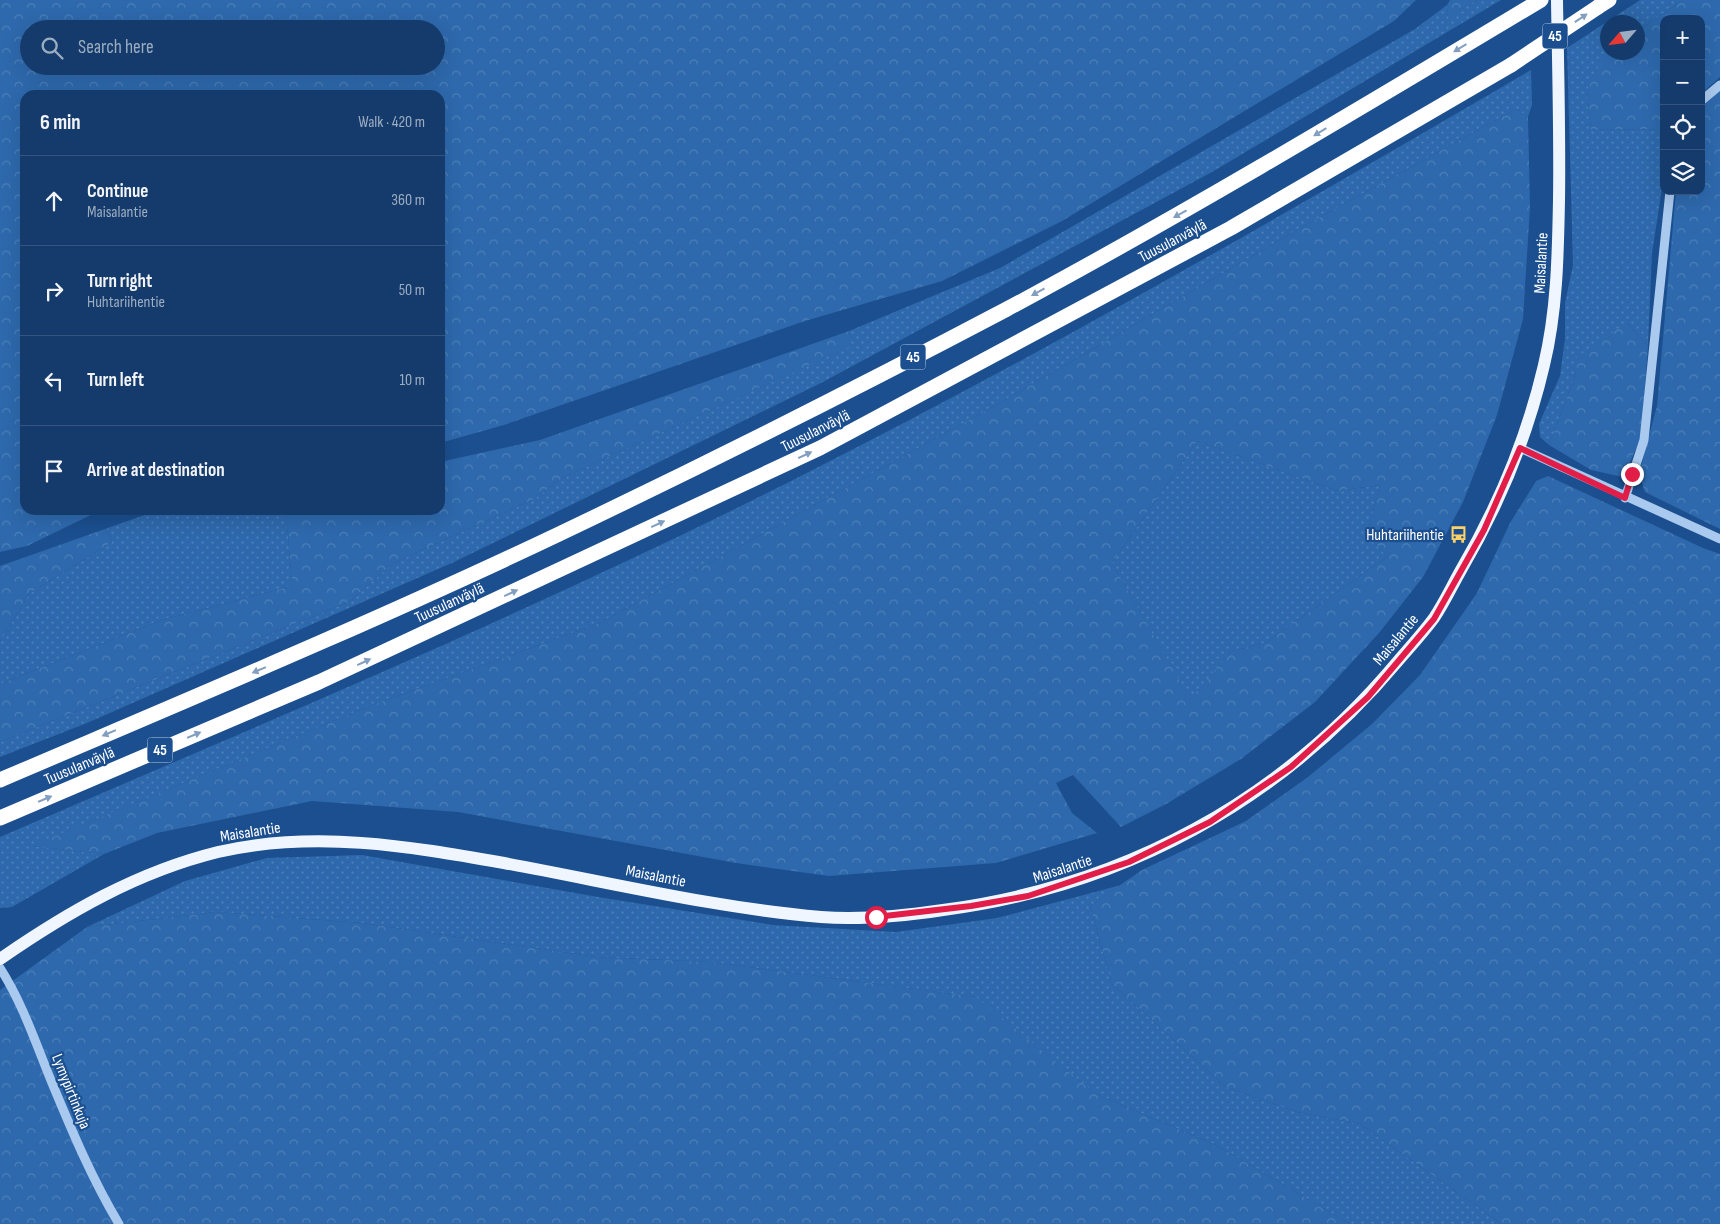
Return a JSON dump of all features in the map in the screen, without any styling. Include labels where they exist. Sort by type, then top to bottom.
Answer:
[{"type":"highway","name":"Tuusulanväylä","points":[[0,780],[304,651],[556,536],[804,414],[1008,308],[1213,196],[1541,0]]},
{"type":"highway","name":"Tuusulanväylä","points":[[0,818],[320,682],[820,448],[1230,228],[1512,65],[1604,3]]},
{"type":"main road","name":"Maisalantie","points":[[0,959],[55,921],[133,880],[218,852],[308,840],[363,841],[422,848],[707,901],[823,917],[876,917],[971,906],[1028,896],[1129,862],[1210,822],[1291,767],[1368,697],[1434,619],[1484,530],[1520,448],[1544,367],[1553,323],[1558,266],[1560,145],[1557,0]]},
{"type":"street","points":[[1705,98],[1720,85]]},
{"type":"street","points":[[1625,498],[1644,440],[1670,195]]},
{"type":"street","points":[[1520,448],[1625,498],[1720,539]]},
{"type":"street","name":"Lymypirtinkuja","points":[[0,968],[16,995],[71,1130],[100,1192],[119,1224]]},
{"type":"green space","points":[[0,0],[1416,0],[1394,21],[1062,221],[942,281],[805,321],[504,425],[445,442],[445,90],[20,90],[20,515],[91,515],[27,546],[0,552]]},
{"type":"green space","points":[[1450,0],[1477,0],[1448,18],[1447,5]]},
{"type":"green space","points":[[1477,0],[1501,0],[1212,172],[821,383],[454,562],[87,723],[0,757],[0,742],[349,602],[393,563],[534,499],[562,478],[850,346],[849,331],[1000,268],[1415,29],[1447,5],[1448,17]]},
{"type":"green space","points":[[1640,0],[1683,0],[1645,26],[1645,15],[1617,15]]},
{"type":"green space","points":[[1683,0],[1720,0],[1720,77],[1705,90],[1705,15],[1661,15]]},
{"type":"green space","points":[[1660,16],[1660,129],[1591,130],[1587,91],[1602,60],[1645,60],[1645,26]]},
{"type":"green space","points":[[1600,26],[1600,60],[1603,60],[1587,91],[1591,130],[1660,129],[1661,195],[1652,253],[1648,346],[1627,323],[1576,373],[1549,445],[1540,437],[1539,424],[1560,376],[1565,338],[1565,303],[1573,265],[1567,48]]},
{"type":"green space","points":[[1531,70],[1532,105],[1528,117],[1516,109],[1304,226],[993,407],[600,623],[367,707],[32,846],[104,854],[12,907],[0,908],[0,837],[300,708],[498,620],[597,575],[793,480],[887,432],[1165,281]]},
{"type":"green space","points":[[1720,90],[1720,529],[1645,492],[1639,474],[1657,406],[1676,195],[1705,195],[1705,101]]},
{"type":"green space","points":[[1516,109],[1528,117],[1530,207],[1523,319],[1497,415],[1463,502],[1423,577],[1379,633],[1315,702],[1241,759],[1166,804],[1121,827],[1073,775],[1056,783],[1072,813],[1097,833],[996,863],[829,876],[736,863],[458,812],[312,801],[157,833],[104,854],[31,846],[367,707],[600,623],[993,407],[1304,226]],"holes":[[[1197,441],[1338,491],[1380,485],[1367,534],[1387,557],[1265,643],[1232,651],[1190,699],[1112,563]]]},
{"type":"green space","points":[[1627,323],[1648,346],[1641,438],[1623,477],[1591,470],[1549,445],[1576,373],[1577,357]]},
{"type":"green space","points":[[849,331],[851,346],[562,478],[534,499],[393,563],[349,602],[0,742],[0,684],[162,620],[292,586],[286,515],[445,515],[445,461],[540,440]]},
{"type":"green space","points":[[1197,441],[1338,491],[1380,485],[1367,534],[1387,557],[1265,643],[1232,651],[1190,700],[1112,563]]},
{"type":"green space","points":[[1548,476],[1703,548],[1720,554],[1720,1224],[1502,1224],[1360,1124],[1297,1112],[1226,1087],[1112,984],[1090,906],[1142,870],[1246,821],[1308,777],[1372,724],[1420,675],[1477,593],[1510,523],[1536,481]]},
{"type":"green space","points":[[145,515],[286,515],[292,586],[162,620],[0,684],[0,641],[30,593],[112,542],[105,529]]},
{"type":"green space","points":[[105,529],[112,542],[30,593],[0,641],[0,566]]},
{"type":"green space","points":[[362,855],[598,897],[773,925],[896,932],[997,918],[1121,885],[1090,906],[1112,984],[1226,1087],[1297,1112],[1360,1124],[1502,1224],[1350,1224],[1216,1145],[1096,1094],[975,997],[711,962],[597,957],[362,923],[216,912],[87,927],[185,881],[267,858]]},
{"type":"green space","points":[[216,912],[362,923],[597,957],[711,962],[976,997],[1096,1094],[1216,1145],[1350,1224],[0,1224],[0,990],[87,927]]},
{"type":"place","name":"Huhtariihentie","points":[[1458,534]]},
{"type":"route","points":[[876,917],[926,913],[1028,896],[1129,862],[1210,822],[1291,767],[1368,697],[1434,619],[1484,530],[1515,465],[1520,448],[1625,498],[1632,474]]}]
